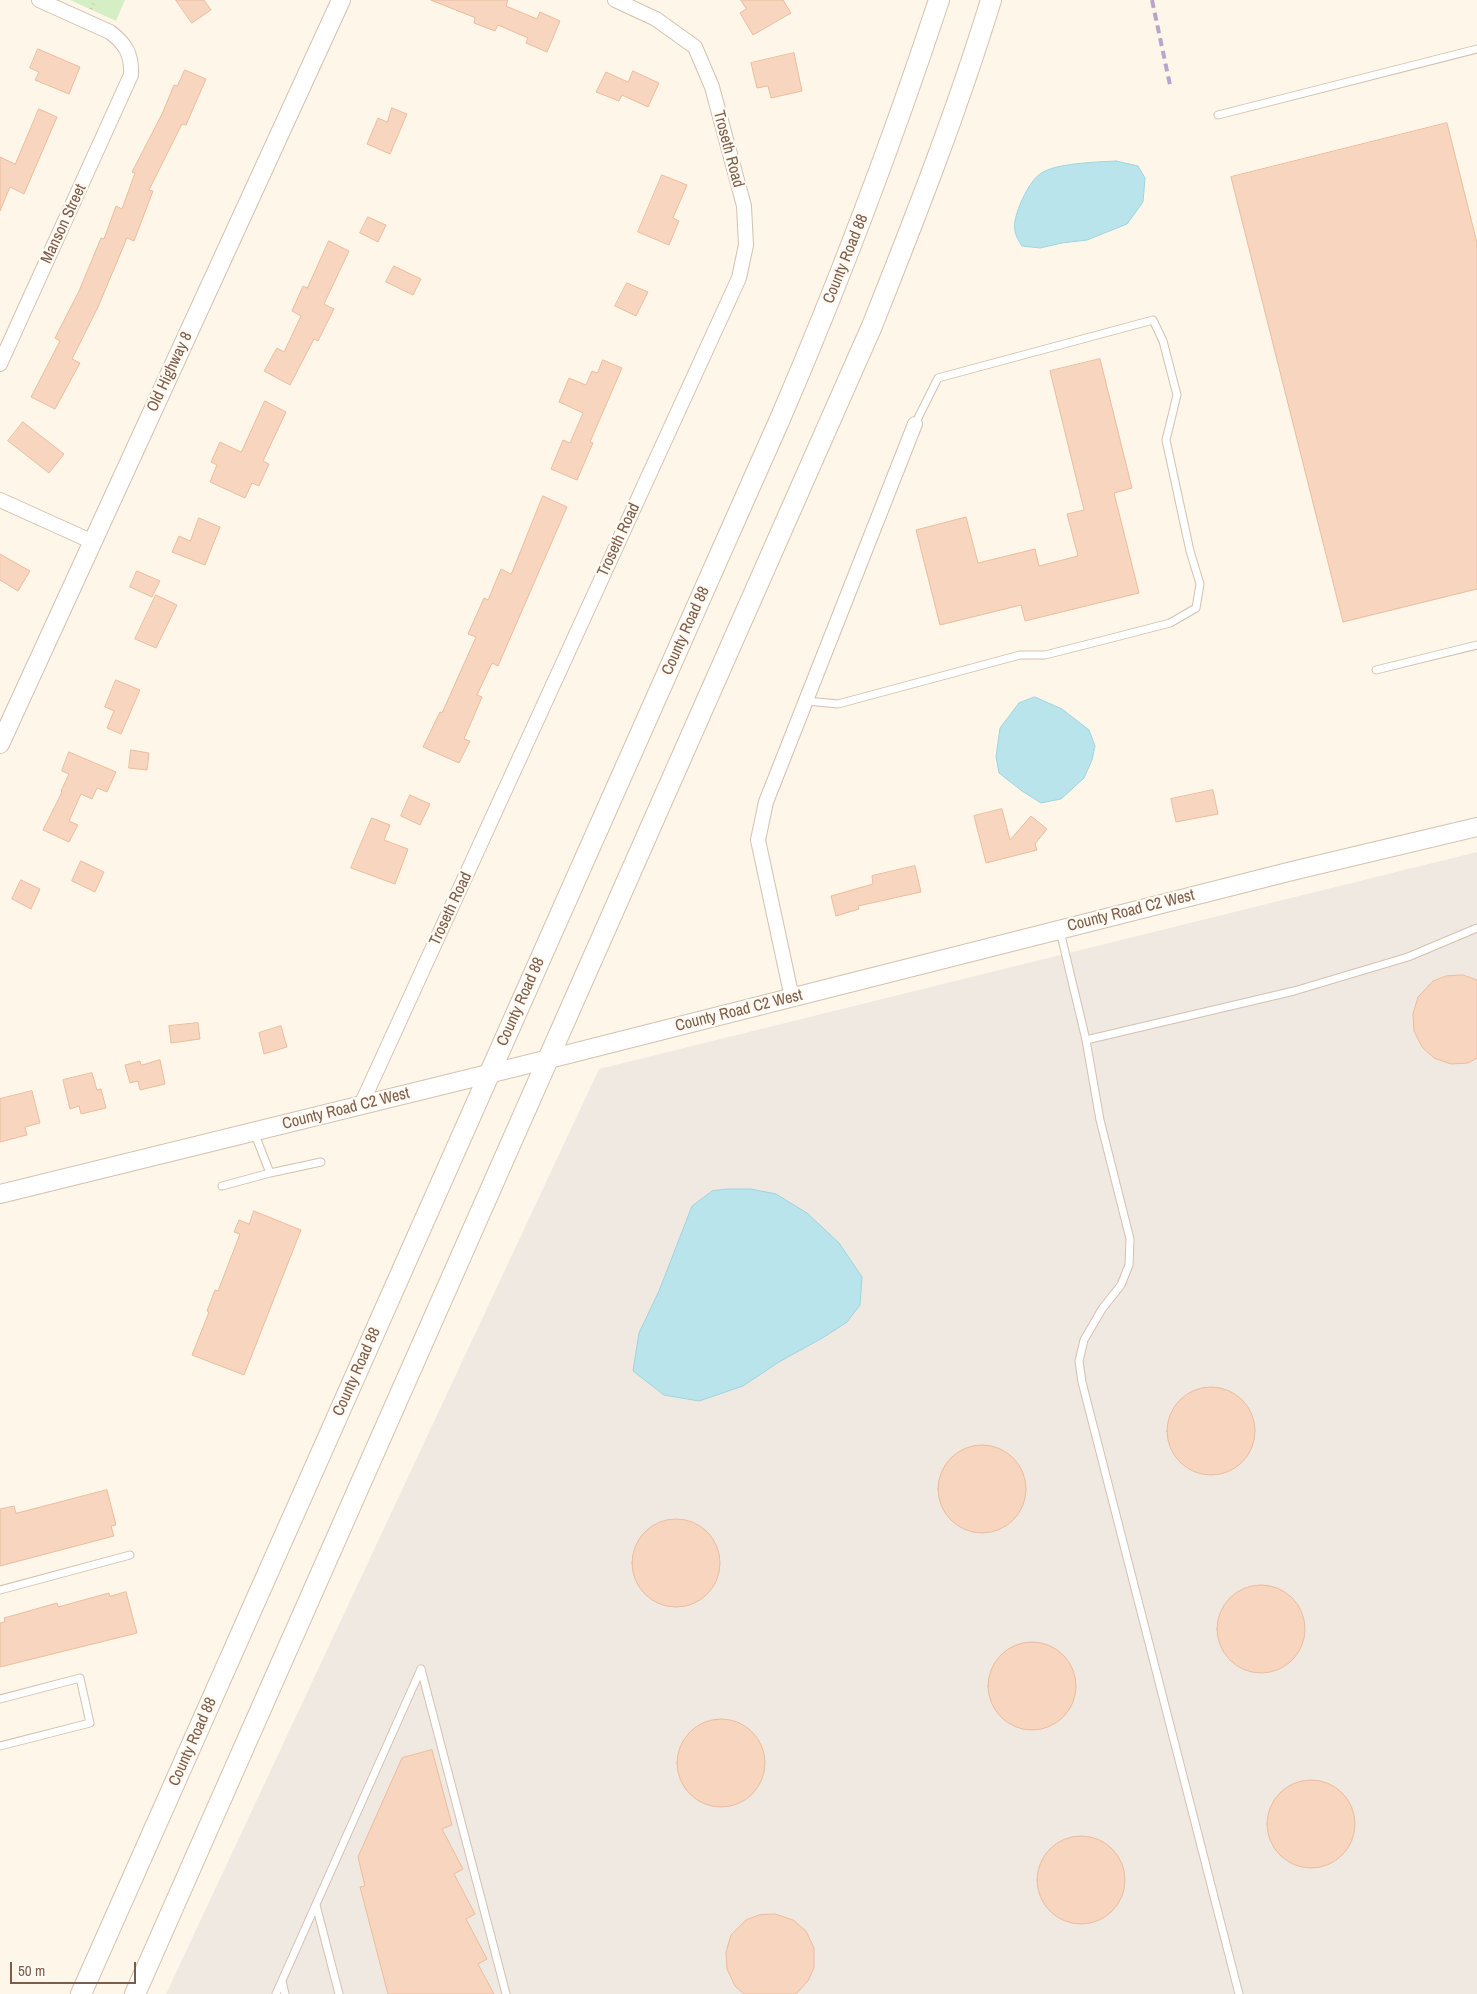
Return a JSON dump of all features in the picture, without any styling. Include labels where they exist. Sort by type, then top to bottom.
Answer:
[{"type":"main road","name":"County Road 88","points":[[81,1994],[490,1074],[816,334],[866,208],[939,0]]},
{"type":"main road","points":[[135,1994],[872,326],[947,134],[991,0]]},
{"type":"street","name":"Manson Street","points":[[0,364],[131,75],[132,62],[127,48],[120,39],[110,32],[39,0]]},
{"type":"street","name":"Old Highway 8","points":[[0,744],[341,0]]},
{"type":"street","name":"Troseth Road","points":[[361,1105],[739,278],[746,244],[744,206],[712,87],[695,47],[656,19],[615,0]]},
{"type":"street","points":[[792,998],[758,840],[766,802],[915,424]]},
{"type":"street","points":[[0,500],[93,542]]},
{"type":"street","name":"County Road C2 West","points":[[0,1194],[490,1074],[1292,871],[1477,827]]},
{"type":"lane","points":[[1218,115],[1477,49]]},
{"type":"lane","points":[[807,701],[838,704],[1020,655],[1045,655],[1170,623],[1196,608],[1200,584],[1190,551],[1166,440],[1177,395],[1163,342],[1153,320],[938,378],[915,424]]},
{"type":"lane","points":[[1376,670],[1477,646]]},
{"type":"lane","points":[[1086,1040],[1294,991],[1408,956],[1477,928]]},
{"type":"lane","points":[[1059,930],[1086,1040],[1100,1120],[1130,1239],[1129,1265],[1121,1285],[1102,1309],[1084,1340],[1079,1362],[1082,1382],[1238,1994]]},
{"type":"lane","points":[[254,1132],[270,1173]]},
{"type":"lane","points":[[222,1186],[321,1162]]},
{"type":"lane","points":[[0,1590],[130,1555]]},
{"type":"lane","points":[[276,1994],[421,1668],[506,1994]]},
{"type":"lane","points":[[0,1698],[80,1678],[90,1723],[0,1746]]},
{"type":"lane","points":[[316,1905],[339,1994]]},
{"type":"lane","points":[[282,1981],[285,1994]]},
{"type":"shaded area","points":[[1477,852],[1477,1994],[166,1994],[599,1069]]},
{"type":"green space","points":[[70,0],[125,0],[116,21]]},
{"type":"water","points":[[1116,161],[1138,166],[1145,178],[1143,202],[1127,224],[1087,240],[1040,248],[1022,246],[1015,232],[1016,218],[1030,184],[1040,174],[1055,167],[1065,165]]},
{"type":"water","points":[[1035,697],[1062,709],[1089,730],[1095,746],[1092,760],[1084,778],[1061,799],[1041,803],[999,773],[996,757],[1000,728],[1019,703]]},
{"type":"water","points":[[751,1189],[776,1194],[807,1213],[839,1243],[862,1277],[860,1305],[847,1322],[779,1362],[743,1386],[699,1401],[664,1395],[633,1371],[639,1333],[659,1291],[692,1206],[712,1191]]},
{"type":"building","points":[[176,0],[204,0],[211,10],[192,23]]},
{"type":"building","points":[[431,0],[508,0],[506,6],[537,19],[540,12],[560,21],[547,52],[526,43],[528,38],[498,25],[495,31],[474,23],[475,18]]},
{"type":"building","points":[[741,0],[783,0],[791,13],[753,35],[740,13],[746,9]]},
{"type":"building","points":[[38,49],[80,67],[69,94],[35,80],[39,72],[30,68]]},
{"type":"building","points":[[794,53],[802,91],[771,98],[768,86],[757,88],[751,63]]},
{"type":"building","points":[[185,70],[206,79],[186,125],[182,124],[149,190],[153,191],[134,241],[127,238],[98,307],[72,359],[80,363],[55,409],[31,397],[60,341],[55,338],[79,291],[101,238],[104,239],[116,206],[122,209],[135,173],[132,172],[162,114],[174,85],[177,86]]},
{"type":"building","points":[[633,71],[659,83],[648,107],[622,95],[619,101],[596,92],[606,72],[628,82]]},
{"type":"building","points":[[392,108],[407,114],[390,154],[367,144],[378,118],[387,122]]},
{"type":"building","points":[[39,109],[57,117],[24,194],[10,187],[0,211],[0,157],[15,164]]},
{"type":"building","points":[[1447,123],[1477,243],[1477,589],[1343,622],[1231,177]]},
{"type":"building","points":[[662,175],[687,185],[673,218],[679,221],[669,245],[638,232]]},
{"type":"building","points":[[368,217],[386,225],[378,242],[360,233]]},
{"type":"building","points":[[329,241],[349,251],[324,304],[334,309],[318,341],[314,339],[290,385],[264,371],[277,348],[284,352],[301,316],[292,311],[303,286],[307,288]]},
{"type":"building","points":[[394,266],[421,279],[413,295],[386,282]]},
{"type":"building","points":[[627,283],[648,292],[636,316],[615,306]]},
{"type":"building","points":[[1100,359],[1132,488],[1114,493],[1139,593],[1025,621],[1021,605],[940,625],[916,530],[966,517],[978,563],[1035,549],[1039,566],[1078,556],[1067,514],[1084,510],[1050,371]]},
{"type":"building","points":[[603,360],[622,368],[590,442],[593,443],[577,480],[551,469],[563,440],[570,443],[583,413],[559,402],[569,378],[586,385],[592,371],[597,373]]},
{"type":"building","points":[[265,401],[286,412],[263,461],[269,464],[259,486],[252,483],[245,498],[210,482],[217,465],[211,462],[220,442],[241,452]]},
{"type":"building","points":[[23,422],[64,454],[49,473],[8,441]]},
{"type":"building","points":[[543,496],[567,507],[498,666],[492,663],[477,695],[482,697],[464,739],[470,741],[459,763],[423,747],[440,712],[442,713],[476,637],[468,634],[484,598],[488,600],[501,569],[511,574]]},
{"type":"building","points":[[199,518],[220,527],[205,565],[172,552],[179,536],[190,541]]},
{"type":"building","points":[[0,554],[30,571],[18,591],[0,580]]},
{"type":"building","points":[[137,571],[160,581],[152,597],[130,587]]},
{"type":"building","points":[[156,595],[177,605],[156,648],[135,639]]},
{"type":"building","points":[[116,680],[140,690],[121,734],[107,728],[114,711],[105,707]]},
{"type":"building","points":[[131,750],[149,753],[147,770],[129,768]]},
{"type":"building","points":[[69,752],[116,772],[107,792],[97,788],[92,799],[81,794],[69,821],[78,825],[69,842],[43,830],[69,774],[62,771]]},
{"type":"building","points":[[1213,790],[1218,814],[1176,822],[1171,799]]},
{"type":"building","points":[[410,795],[430,804],[420,825],[401,816]]},
{"type":"building","points":[[1002,809],[1010,840],[1031,816],[1047,829],[1035,844],[1037,850],[986,863],[974,816]]},
{"type":"building","points":[[372,818],[390,825],[384,840],[408,849],[395,884],[351,868]]},
{"type":"building","points":[[81,861],[104,872],[95,892],[72,881]]},
{"type":"building","points":[[915,866],[921,892],[858,906],[859,909],[836,916],[831,896],[873,884],[872,876]]},
{"type":"building","points":[[21,880],[40,889],[31,909],[12,899]]},
{"type":"building","points":[[1463,975],[1477,980],[1477,1058],[1468,1063],[1451,1064],[1434,1058],[1422,1047],[1414,1031],[1413,1014],[1418,997],[1433,981],[1446,976]]},
{"type":"building","points":[[198,1023],[200,1039],[171,1043],[169,1026]]},
{"type":"building","points":[[281,1026],[287,1047],[264,1054],[259,1033]]},
{"type":"building","points":[[160,1060],[165,1084],[140,1090],[138,1081],[130,1083],[125,1065],[140,1061],[141,1065]]},
{"type":"building","points":[[92,1073],[97,1090],[101,1089],[106,1108],[81,1114],[79,1106],[70,1109],[63,1080]]},
{"type":"building","points":[[32,1091],[40,1123],[25,1127],[27,1135],[0,1142],[0,1099]]},
{"type":"building","points":[[254,1211],[301,1230],[244,1375],[192,1355],[209,1312],[207,1311],[215,1290],[218,1291],[240,1234],[234,1232],[239,1220],[249,1224]]},
{"type":"building","points":[[1211,1387],[1228,1390],[1236,1394],[1248,1406],[1252,1414],[1255,1431],[1252,1448],[1248,1456],[1236,1468],[1228,1472],[1211,1475],[1194,1472],[1186,1468],[1174,1456],[1170,1448],[1167,1431],[1170,1414],[1174,1406],[1186,1394],[1194,1390]]},
{"type":"building","points":[[982,1445],[999,1448],[1007,1452],[1019,1464],[1023,1472],[1026,1489],[1023,1506],[1019,1514],[1007,1526],[999,1530],[982,1533],[965,1530],[957,1526],[945,1514],[941,1506],[938,1489],[941,1472],[945,1464],[957,1452],[965,1448]]},
{"type":"building","points":[[107,1490],[116,1525],[111,1526],[114,1536],[0,1566],[0,1509],[14,1506],[16,1513]]},
{"type":"building","points":[[676,1519],[693,1522],[701,1526],[713,1538],[717,1546],[720,1563],[717,1580],[713,1588],[701,1600],[693,1604],[676,1607],[659,1604],[651,1600],[639,1588],[635,1580],[632,1563],[635,1546],[639,1538],[651,1526],[659,1522]]},
{"type":"building","points":[[1261,1585],[1278,1588],[1286,1592],[1298,1604],[1302,1612],[1305,1629],[1302,1646],[1298,1654],[1286,1666],[1278,1670],[1261,1673],[1244,1670],[1236,1666],[1224,1654],[1220,1646],[1217,1629],[1220,1612],[1224,1604],[1236,1592],[1244,1588]]},
{"type":"building","points":[[126,1592],[137,1633],[0,1667],[0,1623],[5,1622],[4,1618],[57,1603],[58,1607],[109,1593],[110,1596]]},
{"type":"building","points":[[1032,1642],[1049,1645],[1057,1649],[1069,1661],[1073,1669],[1076,1686],[1073,1703],[1069,1711],[1057,1723],[1049,1727],[1032,1730],[1015,1727],[1007,1723],[995,1711],[991,1703],[988,1686],[991,1669],[995,1661],[1007,1649],[1015,1645]]},
{"type":"building","points":[[721,1719],[738,1722],[746,1726],[758,1738],[762,1746],[765,1763],[762,1780],[758,1788],[746,1800],[738,1804],[721,1807],[704,1804],[696,1800],[684,1788],[680,1780],[677,1763],[680,1746],[684,1738],[696,1726],[704,1722]]},
{"type":"building","points":[[432,1750],[452,1825],[442,1829],[463,1869],[454,1874],[475,1914],[466,1919],[487,1959],[478,1964],[494,1994],[388,1994],[360,1887],[365,1886],[358,1857],[402,1758]]},
{"type":"building","points":[[1311,1780],[1328,1783],[1336,1787],[1348,1799],[1352,1807],[1355,1824],[1352,1841],[1348,1849],[1336,1861],[1328,1865],[1311,1868],[1294,1865],[1286,1861],[1274,1849],[1270,1841],[1267,1824],[1270,1807],[1274,1799],[1286,1787],[1294,1783]]},
{"type":"building","points":[[1081,1836],[1098,1839],[1106,1843],[1118,1855],[1122,1863],[1125,1880],[1122,1897],[1118,1905],[1106,1917],[1098,1921],[1081,1924],[1064,1921],[1056,1917],[1044,1905],[1040,1897],[1037,1880],[1040,1863],[1044,1855],[1056,1843],[1064,1839]]},
{"type":"building","points":[[775,1914],[793,1920],[806,1931],[814,1948],[814,1968],[808,1981],[796,1994],[744,1994],[735,1986],[727,1969],[726,1952],[731,1935],[746,1920],[759,1915]]},
{"type":"railway","points":[[1152,0],[1170,85]]}]
